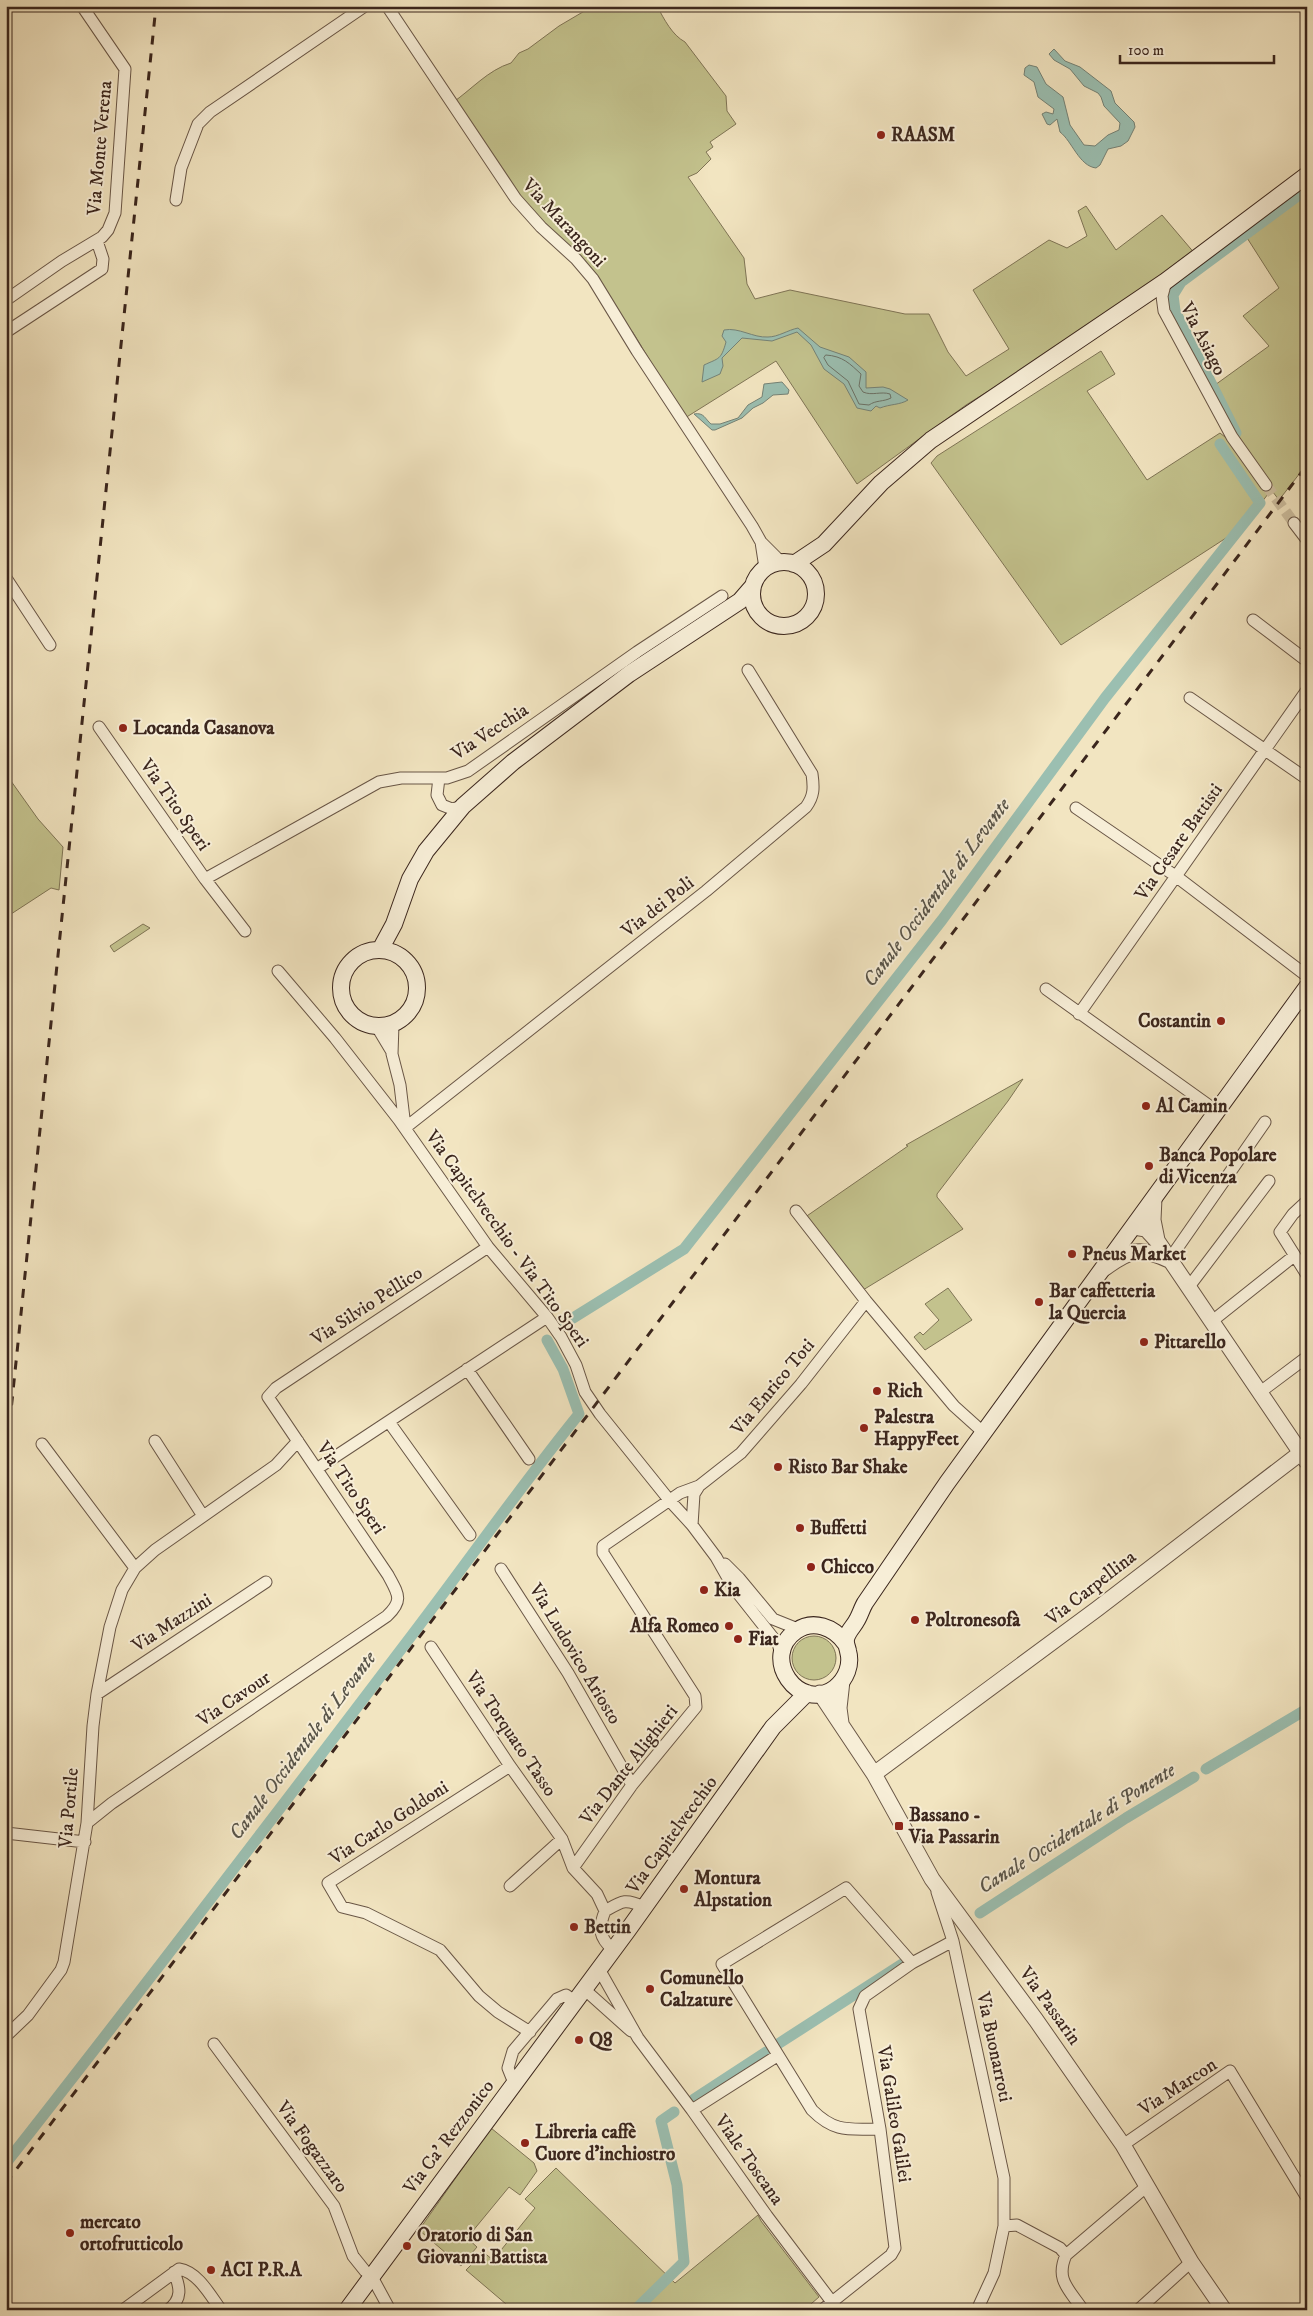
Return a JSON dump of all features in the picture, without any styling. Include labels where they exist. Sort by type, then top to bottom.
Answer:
[{"type":"main road","points":[[760,616],[753,602],[753,586],[755,579],[765,568],[787,563],[824,544],[881,483],[930,440],[1166,281],[1307,175]]},
{"type":"main road","points":[[726,602],[743,608],[776,625],[784,626],[801,621],[808,615],[816,599],[813,581],[814,568],[824,544]]},
{"type":"main road","points":[[787,563],[808,574],[813,581]]},
{"type":"main road","points":[[388,952],[394,924],[410,879],[426,851],[463,806],[513,762],[726,602],[753,586]]},
{"type":"main road","points":[[388,952],[412,969],[416,979],[417,990],[410,1010],[385,1025],[365,1024],[351,1015],[343,1003],[340,986],[347,967],[361,954],[388,952]]},
{"type":"main road","points":[[845,1643],[847,1636],[858,1620],[865,1602],[984,1432],[1307,987]]},
{"type":"main road","points":[[813,1693],[789,1682],[782,1668],[781,1654],[788,1639],[798,1629],[808,1626],[834,1627],[865,1602]]},
{"type":"main road","points":[[829,1628],[836,1632],[845,1643],[850,1662],[842,1681]]},
{"type":"main road","name":"Via Capitelvecchio","points":[[773,1727],[813,1693],[834,1688],[842,1681]]},
{"type":"main road","name":"Via Capitelvecchio","points":[[579,1995],[773,1727],[785,1700],[789,1682]]},
{"type":"main road","name":"Via Ca' Rezzonico","points":[[347,2310],[579,1995]]},
{"type":"street","name":"Via Monte Verena","points":[[6,300],[62,260],[97,241],[108,230],[115,213],[125,69],[82,6]]},
{"type":"street","points":[[176,200],[181,168],[198,124],[210,112],[365,6]]},
{"type":"street","name":"Via Marangoni","points":[[387,6],[516,199],[541,227],[576,259],[593,279],[637,351],[761,542],[787,563]]},
{"type":"street","name":"Via Monte Verena","points":[[6,332],[102,268],[104,259],[97,241]]},
{"type":"street","name":"Via Asiago","points":[[1164,311],[1162,296],[1166,281]]},
{"type":"street","name":"Via Asiago","points":[[1141,298],[1156,304],[1164,311],[1232,437],[1266,485]]},
{"type":"street","points":[[1294,523],[1307,540]]},
{"type":"street","name":"Via Marangoni","points":[[761,542],[765,568]]},
{"type":"street","points":[[6,578],[50,645]]},
{"type":"street","name":"Via Vecchia","points":[[205,879],[379,782],[401,778],[446,778],[468,771],[637,652],[726,602]]},
{"type":"street","points":[[1253,620],[1307,661]]},
{"type":"street","name":"Via dei Poli","points":[[405,1128],[706,891],[806,807],[812,799],[814,787],[812,774],[748,670]]},
{"type":"street","name":"Via Cesare Battisti","points":[[1079,1014],[1307,690]]},
{"type":"street","points":[[1190,698],[1307,779]]},
{"type":"street","name":"Via Tito Speri","points":[[99,727],[205,879]]},
{"type":"street","points":[[439,778],[437,795],[442,805],[443,822],[441,832]]},
{"type":"street","points":[[442,805],[452,808],[463,806]]},
{"type":"street","points":[[1076,808],[1177,877],[1307,976]]},
{"type":"street","points":[[205,879],[245,931]]},
{"type":"street","name":"Via Capitelvecchio - Via Tito Speri","points":[[278,971],[335,1038],[405,1128],[488,1248],[547,1317],[576,1364],[581,1384],[590,1401],[670,1501],[692,1524],[716,1556]]},
{"type":"street","points":[[1046,989],[1218,1112]]},
{"type":"street","points":[[385,1025],[392,1054]]},
{"type":"street","points":[[385,1025],[400,1085],[405,1128]]},
{"type":"street","points":[[1161,1252],[1265,1122]]},
{"type":"street","points":[[1188,1288],[1269,1181]]},
{"type":"street","points":[[1154,1198],[1153,1220],[1161,1252]]},
{"type":"street","points":[[1307,1201],[1293,1214],[1280,1232],[1307,1274]]},
{"type":"street","points":[[796,1211],[866,1301],[958,1411],[984,1432]]},
{"type":"street","points":[[1134,1227],[1146,1229],[1259,1393],[1305,1454]]},
{"type":"street","name":"Via Silvio Pellico","points":[[268,1397],[276,1388],[488,1248]]},
{"type":"street","points":[[1102,1270],[1119,1257],[1131,1252],[1161,1252]]},
{"type":"street","points":[[1210,1322],[1294,1256]]},
{"type":"street","name":"Via Enrico Toti","points":[[670,1501],[680,1493],[699,1486],[742,1452],[801,1384],[866,1301]]},
{"type":"street","points":[[318,1468],[547,1317]]},
{"type":"street","points":[[1259,1393],[1307,1357]]},
{"type":"street","points":[[467,1369],[529,1459]]},
{"type":"street","name":"Via Tito Speri","points":[[268,1397],[318,1468],[388,1575],[397,1592],[399,1601]]},
{"type":"street","points":[[389,1422],[470,1535]]},
{"type":"street","points":[[155,1441],[203,1516]]},
{"type":"street","name":"Via Portile","points":[[6,2036],[28,2015],[64,1962],[87,1823],[93,1726],[97,1694],[110,1628],[122,1590],[135,1568],[155,1550],[276,1464],[298,1441]]},
{"type":"street","points":[[42,1444],[135,1568]]},
{"type":"street","name":"Via Carpellina","points":[[874,1774],[1305,1454]]},
{"type":"street","points":[[692,1524],[694,1494],[699,1486]]},
{"type":"street","name":"Via Dante Alighieri","points":[[573,1868],[632,1785],[696,1707],[695,1696],[602,1550],[604,1546],[670,1501]]},
{"type":"street","points":[[716,1556],[739,1578],[773,1619],[798,1629]]},
{"type":"street","points":[[716,1556],[733,1587],[772,1636],[781,1654]]},
{"type":"street","name":"Via Ludovico Ariosto","points":[[502,1569],[568,1673],[632,1785]]},
{"type":"street","name":"Via Mazzini","points":[[97,1694],[266,1582]]},
{"type":"street","name":"Via Cavour","points":[[87,1823],[112,1803],[387,1616],[399,1601]]},
{"type":"street","name":"Via Torquato Tasso","points":[[431,1647],[510,1766],[562,1839],[573,1868],[597,1894],[605,1911]]},
{"type":"street","name":"Via Passarin","points":[[842,1681],[839,1708],[842,1727]]},
{"type":"street","name":"Via Passarin","points":[[813,1693],[842,1727],[874,1774],[932,1879],[1036,2020],[1123,2145],[1191,2262],[1224,2310]]},
{"type":"street","name":"Via Carlo Goldoni","points":[[510,1766],[328,1883],[342,1907],[366,1912],[440,1950],[479,1996],[498,2012],[530,2032]]},
{"type":"street","points":[[6,1833],[84,1842]]},
{"type":"street","points":[[510,1886],[562,1839]]},
{"type":"street","name":"Via Buonarroti","points":[[932,1879],[953,1941],[1004,2178],[1004,2226],[994,2273],[977,2310]]},
{"type":"street","points":[[880,2129],[842,2129],[824,2122],[812,2110],[722,1964],[846,1888],[912,1963]]},
{"type":"street","points":[[613,1950],[601,1937],[599,1931],[605,1911],[622,1902],[629,1901],[644,1907]]},
{"type":"street","name":"Via Galileo Galilei","points":[[822,2310],[836,2306],[891,2255],[895,2248],[880,2129],[859,2008],[865,1996],[912,1963],[953,1941]]},
{"type":"street","name":"Viale Toscana","points":[[599,1969],[638,2038],[767,2216],[836,2306]]},
{"type":"street","points":[[514,2083],[508,2068],[513,2051],[557,1998],[579,1995]]},
{"type":"street","name":"Viale Toscana","points":[[579,1995],[638,2038]]},
{"type":"street","name":"Via Fogazzaro","points":[[214,2044],[334,2206],[353,2256],[364,2271],[371,2275],[390,2310]]},
{"type":"street","points":[[692,2110],[778,2056]]},
{"type":"street","name":"Via Marcon","points":[[1123,2145],[1230,2071],[1307,2198]]},
{"type":"street","points":[[1083,2310],[1061,2277],[1060,2268],[1066,2255],[1146,2186]]},
{"type":"street","points":[[1004,2226],[1017,2225],[1060,2248],[1066,2255]]},
{"type":"street","points":[[1138,2310],[1191,2262]]},
{"type":"street","points":[[122,2310],[179,2269],[190,2272],[221,2310]]},
{"type":"street","points":[[168,2310],[176,2304],[179,2296],[180,2287],[174,2272]]},
{"type":"shaded area","points":[[593,6],[657,6],[672,31],[685,42],[726,96],[727,111],[736,124],[710,142],[713,147],[706,152],[711,159],[697,173],[688,177],[744,258],[747,284],[755,299],[790,290],[905,314],[929,314],[948,352],[966,376],[1009,349],[973,290],[1049,240],[1067,248],[1087,236],[1078,211],[1086,206],[1116,250],[1162,215],[1196,255],[1091,327],[966,405],[857,484],[776,361],[685,418],[632,331],[628,332],[601,290],[552,239],[452,103],[487,75],[511,63],[519,53]]},
{"type":"shaded area","points":[[1307,182],[1307,464],[1279,500],[1253,466],[1208,390],[1269,346],[1243,316],[1279,288],[1242,230]]},
{"type":"shaded area","points":[[1101,351],[1115,374],[1087,391],[1147,480],[1220,433],[1230,441],[1268,494],[1243,527],[1061,645],[931,463],[937,456]]},
{"type":"shaded area","points":[[6,774],[38,819],[63,847],[59,890],[51,888],[8,916],[6,913]]},
{"type":"shaded area","points":[[143,924],[150,928],[114,952],[110,946]]},
{"type":"shaded area","points":[[1023,1079],[937,1194],[937,1197],[963,1229],[863,1290],[801,1220],[908,1146],[906,1145]]},
{"type":"shaded area","points":[[948,1288],[972,1320],[925,1350],[914,1337],[920,1332],[923,1335],[939,1320],[925,1304]]},
{"type":"shaded area","points":[[818,1636],[830,1642],[835,1649],[835,1667],[830,1674],[823,1679],[810,1680],[802,1677],[795,1670],[792,1654],[795,1646],[802,1639]]},
{"type":"shaded area","points":[[491,2128],[534,2163],[537,2171],[520,2195],[509,2187],[467,2238],[477,2247],[461,2266],[419,2230]]},
{"type":"shaded area","points":[[556,2168],[675,2283],[758,2215],[819,2297],[804,2310],[513,2310],[466,2270],[482,2251],[493,2260],[535,2208],[525,2199]]},
{"type":"water","points":[[1054,49],[1065,61],[1080,67],[1111,91],[1115,103],[1134,122],[1135,127],[1128,141],[1121,146],[1108,149],[1100,165],[1096,168],[1085,163],[1080,158],[1060,132],[1057,119],[1050,125],[1047,124],[1042,114],[1046,112],[1053,114],[1054,109],[1038,97],[1034,82],[1024,75],[1025,68],[1029,65],[1037,67],[1046,84],[1063,97],[1070,125],[1084,145],[1095,146],[1108,135],[1119,130],[1120,123],[1104,106],[1098,93],[1084,86],[1070,69],[1054,60],[1049,54]]},
{"type":"water","points":[[798,328],[820,347],[849,357],[866,372],[866,388],[883,387],[890,389],[908,400],[880,408],[876,406],[871,411],[857,408],[844,384],[824,369],[811,345],[797,332],[772,341],[742,338],[722,358],[723,366],[720,374],[702,382],[704,365],[716,359],[723,352],[726,342],[722,336],[724,330],[730,329],[768,337]]},
{"type":"water","points":[[782,382],[789,390],[788,394],[773,395],[742,418],[715,430],[712,430],[694,414],[702,415],[711,424],[720,424],[738,418],[748,405],[762,397],[764,384]]},
{"type":"waterway","name":"Canale Occidentale di Levante","points":[[1236,433],[1175,311],[1173,295],[1181,282],[1307,189]]},
{"type":"waterway","name":"Canale Occidentale di Levante","points":[[565,1323],[684,1249],[942,920],[1105,698],[1260,503],[1220,444]]},
{"type":"waterway","name":"Canale Occidentale di Levante","points":[[6,2163],[251,1847],[579,1414],[563,1369],[547,1340]]},
{"type":"waterway","name":"Canale Occidentale di Ponente","points":[[1206,1769],[1307,1709]]},
{"type":"waterway","name":"Canale Occidentale di Ponente","points":[[980,1913],[1126,1818],[1194,1777]]},
{"type":"waterway","name":"Canale Occidentale di Ponente","points":[[778,2044],[902,1964]]},
{"type":"waterway","name":"Canale Occidentale di Ponente","points":[[694,2099],[766,2052]]},
{"type":"waterway","name":"Canale Occidentale di Ponente","points":[[635,2310],[684,2262],[677,2185],[661,2121],[674,2112]]},
{"type":"tunnel","points":[[1266,485],[1294,523]]},
{"type":"railway","points":[[6,1459],[156,6]]},
{"type":"railway","points":[[6,2183],[1307,465]]},
{"type":"place","name":"RAASM","points":[[881,135]]},
{"type":"place","name":"Locanda Casanova","points":[[123,728]]},
{"type":"place","name":"Costantin","points":[[1221,1021]]},
{"type":"place","name":"Al Camin","points":[[1146,1106]]},
{"type":"place","name":"Banca Popolare di Vicenza","points":[[1149,1166]]},
{"type":"place","name":"Pneus Market","points":[[1072,1254]]},
{"type":"place","name":"Bar caffetteria la Quercia","points":[[1039,1302]]},
{"type":"place","name":"Pittarello","points":[[1144,1342]]},
{"type":"place","name":"Rich","points":[[877,1391]]},
{"type":"place","name":"Palestra HappyFeet","points":[[864,1428]]},
{"type":"place","name":"Risto Bar Shake","points":[[778,1467]]},
{"type":"place","name":"Buffetti","points":[[800,1528]]},
{"type":"place","name":"Chicco","points":[[811,1567]]},
{"type":"place","name":"Kia","points":[[704,1590]]},
{"type":"place","name":"Poltronesofà","points":[[915,1620]]},
{"type":"place","name":"Alfa Romeo","points":[[729,1626]]},
{"type":"place","name":"Fiat","points":[[738,1639]]},
{"type":"place","name":"Bassano - Via Passarin","points":[[899,1826]]},
{"type":"place","name":"Montura Alpstation","points":[[684,1889]]},
{"type":"place","name":"Bettin","points":[[574,1927]]},
{"type":"place","name":"Comunello Calzature","points":[[650,1989]]},
{"type":"place","name":"Q8","points":[[579,2040]]},
{"type":"place","name":"Libreria caffè Cuore d'inchiostro","points":[[525,2143]]},
{"type":"place","name":"mercato ortofrutticolo","points":[[70,2233]]},
{"type":"place","name":"Oratorio di San Giovanni Battista","points":[[407,2246]]},
{"type":"place","name":"ACI P.R.A","points":[[211,2270]]}]
